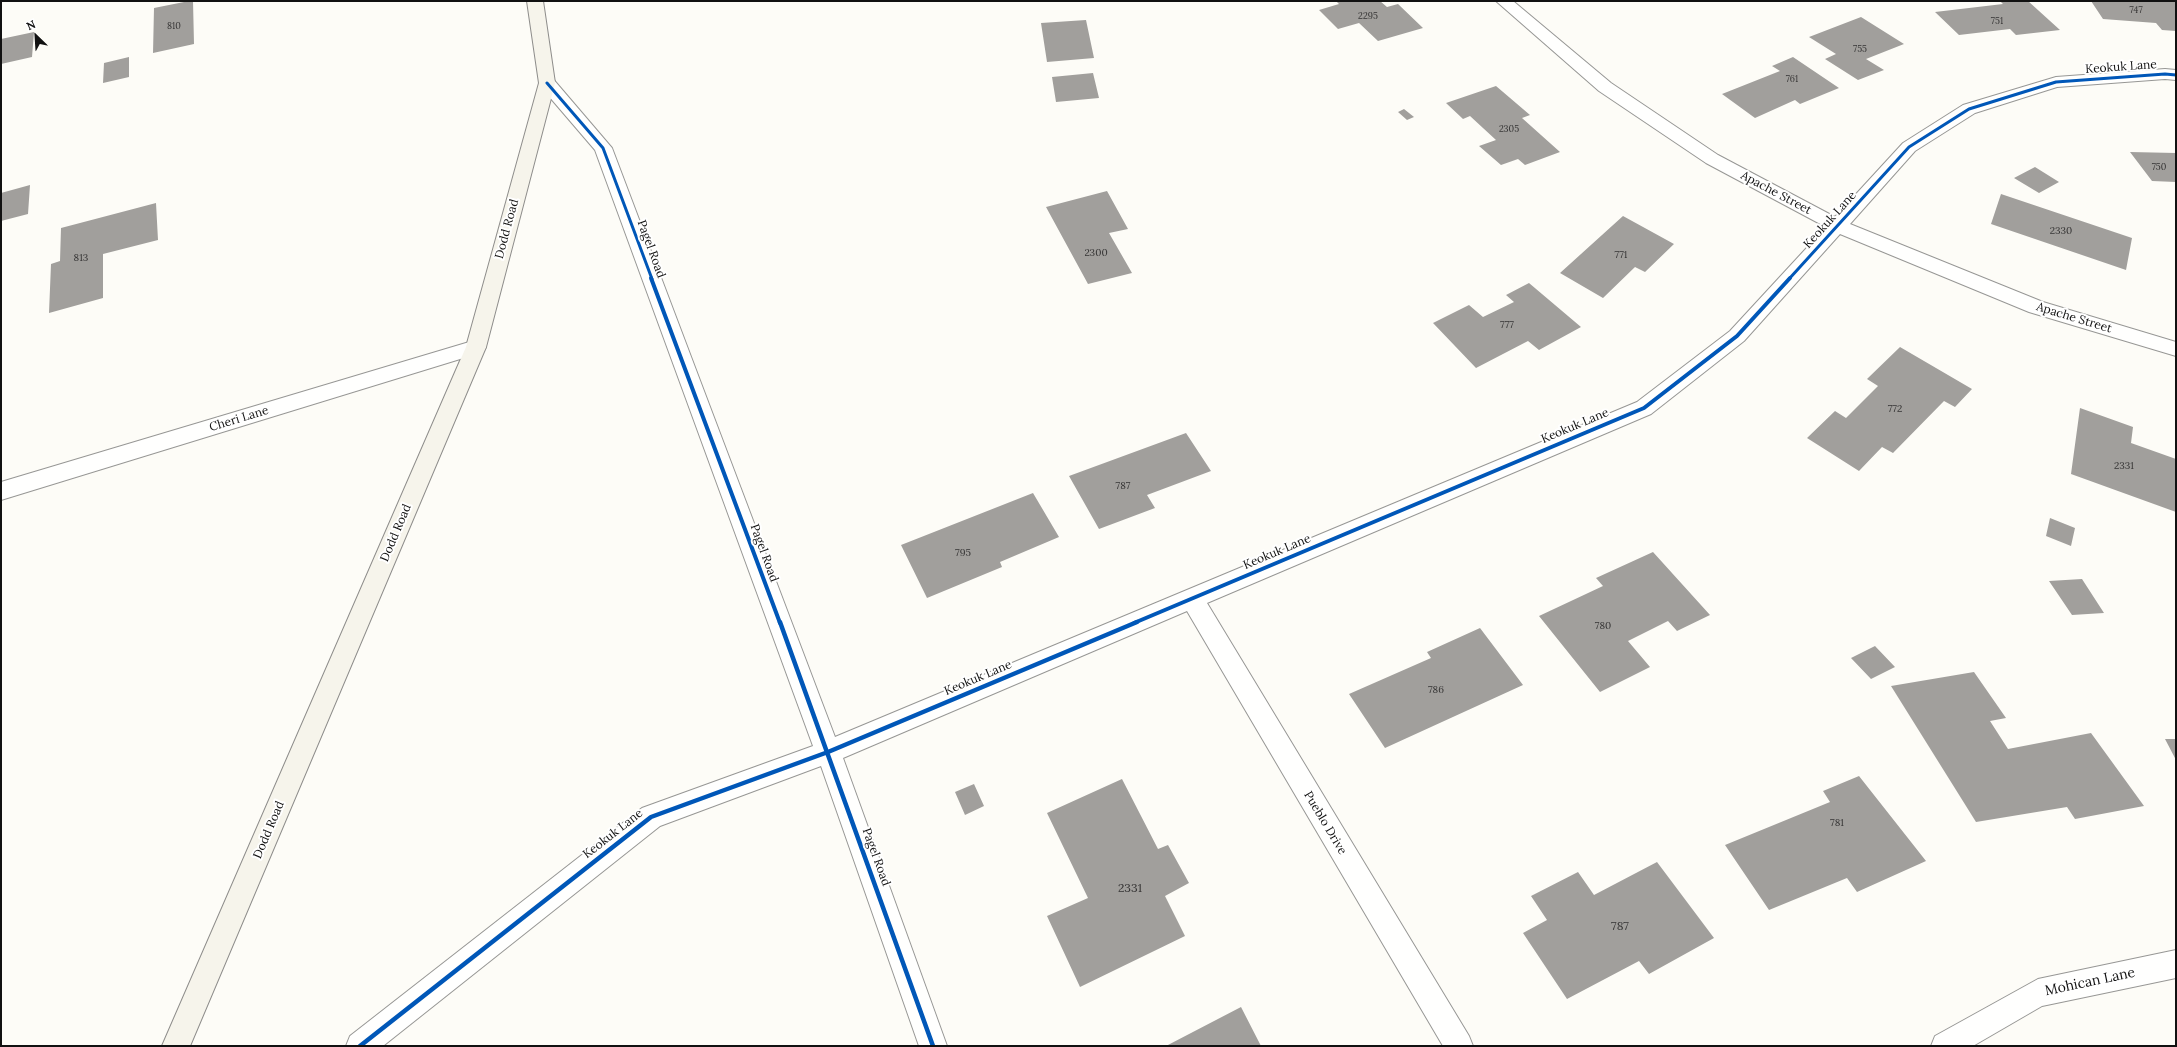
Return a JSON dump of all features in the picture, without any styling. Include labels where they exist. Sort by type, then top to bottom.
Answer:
[{"type":"main road","name":"Dodd Road","points":[[176,1046],[476,347],[547,83],[536,1]]},
{"type":"street","name":"Apache Street","points":[[1504,1],[1605,87],[1712,159],[1838,226],[2036,307],[2176,349]]},
{"type":"street","name":"Keokuk Lane","points":[[360,1046],[651,817],[828,752],[1644,408],[1737,336],[1909,147],[1969,109],[2056,82],[2165,74],[2176,75]]},
{"type":"street","name":"Pagel Road","points":[[547,83],[603,148],[828,752],[933,1046]]},
{"type":"street","name":"Cheri Lane","points":[[1,491],[476,347]]},
{"type":"street","name":"Pueblo Drive","points":[[1192,599],[1459,1046]]},
{"type":"street","name":"Mohican Lane","points":[[1945,1046],[2038,993],[2176,964]]},
{"type":"building","points":[[193,1],[194,44],[153,53],[154,8]]},
{"type":"building","points":[[1336,1],[1380,1],[1387,7],[1398,4],[1423,28],[1378,41],[1359,23],[1338,29],[1319,10],[1339,4]]},
{"type":"building","points":[[2000,1],[2028,1],[2060,30],[2016,35],[2010,29],[1959,35],[1935,12],[2003,4]]},
{"type":"building","points":[[2091,1],[2176,2],[2176,31],[2162,30],[2156,23],[2103,19]]},
{"type":"building","points":[[1861,17],[1904,44],[1866,59],[1884,70],[1858,80],[1825,59],[1836,54],[1809,37]]},
{"type":"building","points":[[1086,20],[1094,58],[1047,62],[1041,23]]},
{"type":"building","points":[[34,32],[32,57],[1,64],[1,39]]},
{"type":"building","points":[[129,57],[129,77],[103,83],[104,63]]},
{"type":"building","points":[[1793,57],[1839,88],[1800,104],[1795,100],[1755,118],[1722,94],[1780,71],[1772,66]]},
{"type":"building","points":[[1093,73],[1099,98],[1056,102],[1052,77]]},
{"type":"building","points":[[1496,86],[1530,115],[1522,118],[1560,152],[1525,165],[1518,159],[1501,165],[1479,146],[1496,140],[1470,116],[1463,119],[1446,103]]},
{"type":"building","points":[[1404,109],[1414,117],[1407,120],[1398,112]]},
{"type":"building","points":[[2130,152],[2176,153],[2176,182],[2152,181]]},
{"type":"building","points":[[2035,167],[2059,182],[2039,193],[2014,178]]},
{"type":"building","points":[[30,185],[28,214],[1,221],[1,193]]},
{"type":"building","points":[[1107,191],[1128,229],[1109,233],[1132,273],[1088,284],[1046,207]]},
{"type":"building","points":[[2001,194],[2132,238],[2126,270],[1991,224]]},
{"type":"building","points":[[156,203],[158,240],[103,254],[103,298],[49,313],[51,264],[60,261],[61,228]]},
{"type":"building","points":[[1623,216],[1674,244],[1645,272],[1635,267],[1603,298],[1560,273]]},
{"type":"building","points":[[1529,283],[1581,327],[1539,350],[1528,341],[1476,368],[1433,323],[1469,305],[1483,317],[1514,302],[1506,295]]},
{"type":"building","points":[[1900,347],[1972,389],[1955,407],[1944,401],[1893,453],[1882,447],[1859,471],[1807,438],[1835,411],[1846,418],[1878,386],[1867,379]]},
{"type":"building","points":[[2080,408],[2133,427],[2131,443],[2176,459],[2176,512],[2071,474]]},
{"type":"building","points":[[1186,433],[1211,471],[1147,495],[1155,508],[1099,529],[1069,476]]},
{"type":"building","points":[[1033,493],[1059,537],[1000,562],[1002,567],[927,598],[901,545]]},
{"type":"building","points":[[2050,518],[2075,528],[2071,546],[2046,536]]},
{"type":"building","points":[[1653,552],[1710,615],[1677,631],[1668,621],[1628,641],[1650,667],[1600,692],[1539,616],[1603,586],[1596,578]]},
{"type":"building","points":[[2082,579],[2104,613],[2072,615],[2049,581]]},
{"type":"building","points":[[1480,628],[1523,685],[1385,748],[1349,694],[1431,658],[1427,652]]},
{"type":"building","points":[[1875,646],[1895,667],[1871,679],[1851,658]]},
{"type":"building","points":[[1974,672],[2006,718],[1990,721],[2008,749],[2091,733],[2144,806],[2075,819],[2067,807],[1976,822],[1891,686]]},
{"type":"building","points":[[2165,739],[2176,739],[2176,760]]},
{"type":"building","points":[[1859,776],[1926,861],[1857,892],[1847,878],[1769,910],[1725,845],[1830,802],[1823,791]]},
{"type":"building","points":[[1122,779],[1158,849],[1168,845],[1189,883],[1165,896],[1185,936],[1080,987],[1047,916],[1088,898],[1047,813]]},
{"type":"building","points":[[974,784],[984,806],[965,815],[955,792]]},
{"type":"building","points":[[1657,862],[1714,938],[1649,974],[1639,961],[1567,999],[1523,933],[1547,920],[1531,896],[1578,872],[1594,895]]},
{"type":"building","points":[[1241,1007],[1261,1046],[1166,1046]]},
{"type":"cycle path","points":[[360,1046],[651,817],[828,752],[1644,408],[1737,336],[1909,147],[1969,109],[2056,82],[2165,74],[2176,75]]},
{"type":"cycle path","points":[[547,83],[603,148],[828,752],[933,1046]]}]
